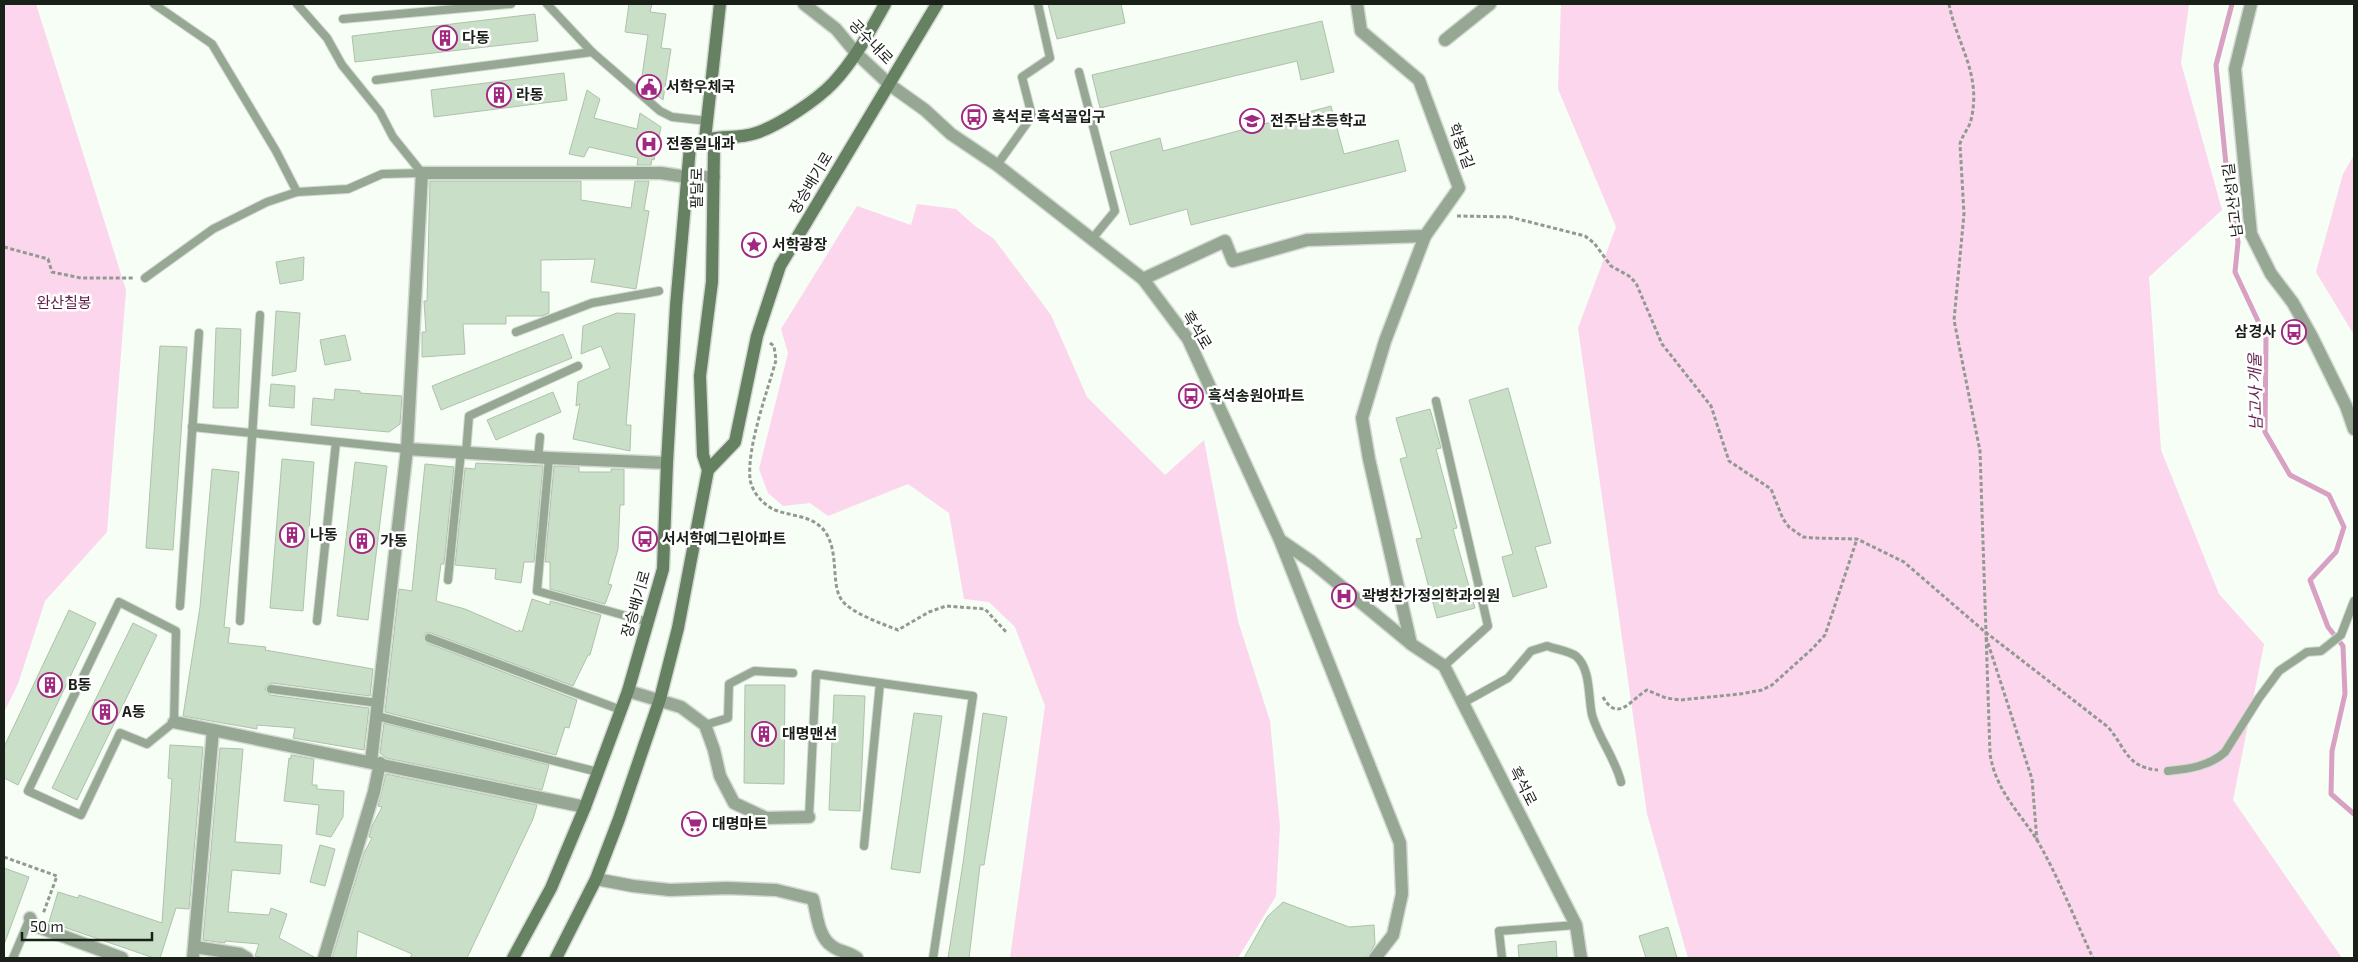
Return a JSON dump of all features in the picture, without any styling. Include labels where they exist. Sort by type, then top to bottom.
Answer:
[{"type":"street","points":[[720,4],[705,139],[756,133],[795,113],[832,84],[856,53],[885,4]]},
{"type":"street","name":"공수내로","points":[[804,4],[836,29],[856,53],[890,85]]},
{"type":"street","name":"장승배기로","points":[[708,470],[735,442],[757,336],[780,266],[937,4]]},
{"type":"street","name":"학봉1길","points":[[1356,4],[1361,31],[1419,80],[1459,188],[1425,236],[1385,341],[1362,418],[1369,459],[1411,644]]},
{"type":"street","points":[[1445,40],[1490,4]]},
{"type":"street","name":"남고산성1길","points":[[2251,4],[2234,69],[2251,234],[2271,274],[2293,303],[2312,337],[2346,406],[2354,429]]},
{"type":"street","name":"흑석로","points":[[890,85],[925,110],[951,134],[997,165],[1143,279],[1188,339],[1280,540],[1312,562],[1411,644],[1444,666],[1576,926],[1580,958]]},
{"type":"street","name":"장승배기로","points":[[513,958],[551,888],[585,807],[628,690],[663,569],[666,463],[683,202],[690,147],[705,139]]},
{"type":"street","name":"팔달로","points":[[705,139],[714,148],[712,282],[700,376],[703,455],[708,470]]},
{"type":"street","points":[[324,958],[374,792],[377,709],[407,449],[422,173],[661,173],[687,177],[714,178]]},
{"type":"street","points":[[1143,279],[1225,241],[1233,261],[1307,240],[1425,236]]},
{"type":"street","points":[[407,449],[544,458],[666,463]]},
{"type":"street","points":[[556,958],[596,879],[619,820],[660,699],[678,628],[708,470]]},
{"type":"street","points":[[1280,540],[1400,843],[1402,894],[1393,935],[1374,958]]},
{"type":"street","points":[[628,690],[681,707],[705,725],[714,750],[720,776],[734,803],[766,818],[809,817]]},
{"type":"street","points":[[174,722],[376,762],[585,807]]},
{"type":"street","points":[[213,730],[194,953],[240,954],[247,958]]},
{"type":"street","points":[[596,879],[670,890],[727,888],[776,890],[813,899],[822,935],[832,947],[848,952],[857,958]]},
{"type":"street","points":[[34,923],[122,958]]},
{"type":"lane","points":[[154,4],[212,44],[276,151],[297,192]]},
{"type":"lane","points":[[296,4],[327,38],[342,66],[380,112],[393,137],[422,173]]},
{"type":"lane","points":[[343,19],[511,4]]},
{"type":"lane","points":[[547,4],[592,52],[660,111],[672,117],[708,120]]},
{"type":"lane","points":[[997,165],[1032,116],[1022,77],[1050,58],[1038,4]]},
{"type":"lane","points":[[376,80],[592,52]]},
{"type":"lane","points":[[1079,72],[1115,211],[1092,239]]},
{"type":"lane","points":[[145,278],[220,225],[267,202],[297,192],[348,189],[382,174],[422,173]]},
{"type":"lane","points":[[516,332],[592,304],[659,291]]},
{"type":"lane","points":[[240,622],[260,315]]},
{"type":"lane","points":[[180,606],[199,333]]},
{"type":"lane","points":[[448,580],[469,416],[578,366]]},
{"type":"lane","points":[[1436,401],[1488,626],[1444,666]]},
{"type":"lane","points":[[192,427],[407,449]]},
{"type":"lane","points":[[540,436],[544,458],[538,591],[648,622]]},
{"type":"lane","points":[[317,621],[336,442]]},
{"type":"lane","points":[[118,602],[176,631],[174,722],[147,744],[120,733],[81,815],[28,791],[118,602]]},
{"type":"lane","points":[[2168,771],[2201,766],[2217,759],[2234,740],[2259,698],[2279,671],[2307,652],[2321,651],[2341,635],[2354,602]]},
{"type":"lane","points":[[429,638],[621,710]]},
{"type":"lane","points":[[1463,703],[1508,678],[1532,651],[1547,646],[1575,656],[1584,667],[1592,715],[1607,751],[1617,766],[1621,782]]},
{"type":"lane","points":[[705,725],[728,718],[729,684],[754,671],[794,673]]},
{"type":"lane","points":[[809,817],[816,674],[973,696],[933,958]]},
{"type":"lane","points":[[864,846],[880,683]]},
{"type":"lane","points":[[272,689],[377,709],[598,772]]},
{"type":"lane","points":[[12,958],[34,923]]},
{"type":"lane","points":[[1502,958],[1499,931],[1576,926]]},
{"type":"path","points":[[1949,4],[1973,78],[1971,119],[1960,144],[1964,214],[1954,320],[1980,451],[1984,631],[1990,754],[1993,773],[2001,789],[2037,841],[2093,958]]},
{"type":"path","points":[[1439,216],[1510,217],[1575,233],[1594,243],[1611,266],[1636,283],[1662,344],[1710,406],[1729,461],[1771,489],[1783,519],[1797,534],[1814,538],[1857,539],[1912,567],[1984,631],[2108,727],[2118,738],[2129,759],[2136,765],[2168,771]]},
{"type":"path","points":[[4,246],[48,259],[52,272],[69,277],[145,278]]},
{"type":"path","points":[[757,336],[774,346],[776,360],[751,452],[750,480],[756,496],[774,510],[808,517],[826,532],[833,552],[837,588],[842,601],[865,616],[898,630],[929,612],[946,606],[985,609],[1007,633]]},
{"type":"path","points":[[1600,690],[1610,707],[1615,709],[1629,705],[1647,690],[1666,698],[1680,700],[1740,694],[1762,690],[1772,685],[1812,649],[1825,634],[1834,614],[1857,539]]},
{"type":"path","points":[[1984,631],[2032,780],[2037,841]]},
{"type":"path","points":[[4,857],[57,876],[34,923]]},
{"type":"green space","name":"완산칠봉","points":[[4,4],[36,4],[126,290],[107,532],[45,601],[18,684],[4,712]]},
{"type":"green space","points":[[1561,4],[2189,4],[2181,63],[2222,210],[2149,277],[2161,450],[2219,594],[2264,644],[2233,800],[2342,958],[1688,958],[1647,814],[1578,328],[1616,227],[1558,89]]},
{"type":"green space","points":[[2354,155],[2354,335],[2316,272],[2343,174]]},
{"type":"green space","points":[[917,204],[956,209],[975,226],[994,239],[1051,315],[1087,397],[1165,475],[1204,440],[1238,621],[1270,721],[1280,826],[1276,896],[1238,958],[1010,958],[1045,706],[1015,627],[989,602],[964,599],[949,513],[908,484],[828,516],[810,503],[783,506],[768,493],[759,469],[788,353],[781,329],[857,206],[911,225]]},
{"type":"building","points":[[629,4],[652,4],[650,12],[666,14],[661,48],[671,49],[663,100],[641,83],[648,35],[625,32]]},
{"type":"building","points":[[1048,4],[1121,4],[1125,23],[1057,39]]},
{"type":"building","name":"다동","points":[[535,14],[538,41],[355,62],[352,36]]},
{"type":"building","points":[[1322,21],[1334,72],[1301,80],[1297,61],[1100,108],[1092,75]]},
{"type":"building","name":"라동","points":[[564,73],[567,100],[434,117],[431,90]]},
{"type":"building","points":[[587,90],[600,99],[594,118],[637,129],[640,113],[661,127],[654,160],[652,159],[651,165],[637,165],[638,158],[589,147],[584,157],[569,154]]},
{"type":"building","points":[[1331,106],[1344,154],[1398,140],[1406,171],[1191,225],[1187,209],[1130,225],[1110,152],[1160,138],[1163,151]]},
{"type":"building","points":[[430,181],[581,181],[581,200],[631,208],[635,181],[649,181],[644,210],[649,211],[636,289],[591,282],[595,259],[541,260],[541,292],[549,292],[549,313],[542,316],[506,316],[506,324],[463,324],[465,354],[422,357],[422,332],[426,332],[424,301],[427,301]]},
{"type":"building","points":[[304,257],[303,280],[280,284],[276,262]]},
{"type":"building","points":[[276,311],[300,313],[296,371],[272,376]]},
{"type":"building","points":[[617,313],[635,314],[626,425],[631,425],[630,451],[573,439],[580,404],[576,406],[578,382],[610,368],[601,346],[581,354],[583,326]]},
{"type":"building","points":[[216,328],[241,329],[238,408],[213,408]]},
{"type":"building","points":[[563,334],[572,358],[441,410],[432,386]]},
{"type":"building","points":[[345,335],[351,360],[325,365],[320,340]]},
{"type":"building","points":[[160,346],[187,347],[173,550],[146,548]]},
{"type":"building","points":[[271,384],[295,386],[294,408],[269,406]]},
{"type":"building","points":[[1508,388],[1551,543],[1535,547],[1547,587],[1513,597],[1502,557],[1513,554],[1469,400]]},
{"type":"building","points":[[335,389],[402,396],[400,424],[389,432],[311,425],[313,398],[334,400]]},
{"type":"building","points":[[553,392],[561,412],[496,440],[487,420]]},
{"type":"building","points":[[1430,409],[1441,448],[1436,449],[1457,528],[1453,529],[1475,608],[1437,618],[1416,539],[1422,538],[1400,459],[1407,457],[1396,418]]},
{"type":"building","name":"나동","points":[[282,459],[314,462],[303,611],[270,608]]},
{"type":"building","name":"가동","points":[[355,462],[387,466],[368,620],[337,616]]},
{"type":"building","points":[[476,463],[543,466],[534,562],[524,562],[521,583],[495,579],[496,569],[455,565],[465,468],[475,469]]},
{"type":"building","points":[[425,464],[454,467],[444,564],[441,564],[436,601],[465,609],[518,632],[519,630],[522,632],[532,599],[550,605],[550,601],[601,615],[590,655],[588,655],[573,686],[431,633],[426,633],[424,636],[427,643],[577,700],[569,728],[565,727],[556,755],[385,712],[399,589],[412,591]]},
{"type":"building","points":[[554,466],[579,467],[579,472],[611,472],[611,469],[624,469],[624,505],[620,505],[618,549],[608,584],[612,585],[605,604],[550,589],[550,562],[545,562]]},
{"type":"building","points":[[212,469],[239,472],[224,627],[230,628],[228,643],[266,647],[265,650],[373,669],[370,696],[272,683],[267,685],[265,689],[270,695],[369,708],[364,750],[293,738],[295,728],[257,725],[257,729],[183,716],[200,607]]},
{"type":"building","name":"B동","points":[[69,610],[96,623],[18,785],[4,778],[4,747]]},
{"type":"building","name":"A동","points":[[133,623],[157,635],[77,800],[52,788]]},
{"type":"building","name":"대명맨션","points":[[745,685],[785,685],[784,784],[744,783]]},
{"type":"building","points":[[834,695],[865,696],[860,811],[829,810]]},
{"type":"building","points":[[914,713],[942,716],[920,873],[891,869]]},
{"type":"building","points":[[983,713],[1007,717],[984,865],[980,865],[969,958],[948,958],[963,863]]},
{"type":"building","points":[[384,723],[549,765],[542,790],[386,758],[380,753]]},
{"type":"building","points":[[170,745],[203,747],[189,909],[176,908],[160,958],[154,958],[49,922],[58,892],[78,898],[79,895],[162,923],[172,779],[168,778]]},
{"type":"building","points":[[220,748],[243,749],[235,842],[282,845],[280,874],[232,870],[228,912],[269,915],[271,908],[287,914],[279,938],[316,958],[263,958],[255,956],[259,944],[203,940]]},
{"type":"building","points":[[291,755],[314,759],[312,785],[317,785],[317,789],[344,791],[343,817],[331,837],[316,834],[319,805],[284,801],[289,758],[291,759]]},
{"type":"building","points":[[386,774],[537,805],[533,819],[467,958],[410,958],[412,954],[358,931],[356,958],[332,958],[364,853],[372,838],[369,837],[372,826],[382,807],[378,806]]},
{"type":"building","points":[[320,845],[335,849],[325,886],[310,882]]},
{"type":"building","points":[[4,868],[29,877],[5,942],[4,942]]},
{"type":"building","points":[[1283,902],[1349,927],[1374,925],[1375,944],[1367,958],[1244,958],[1267,917]]},
{"type":"building","points":[[1668,927],[1677,958],[1646,958],[1639,936]]},
{"type":"building","points":[[1556,941],[1557,958],[1519,958],[1518,945]]},
{"type":"waterway","name":"남고사 개울","points":[[2232,4],[2216,65],[2226,165],[2238,242],[2235,272],[2266,338],[2265,432],[2290,475],[2329,495],[2344,527],[2336,552],[2310,580],[2328,627],[2343,646],[2345,694],[2332,751],[2331,794],[2354,814]]},
{"type":"place","name":"다동","points":[[445,38]]},
{"type":"place","name":"서학우체국","points":[[649,87]]},
{"type":"place","name":"라동","points":[[499,95]]},
{"type":"place","name":"흑석로 흑석골입구","points":[[974,117]]},
{"type":"place","name":"전주남초등학교","points":[[1252,121]]},
{"type":"place","name":"전종일내과","points":[[649,144]]},
{"type":"place","name":"서학광장","points":[[754,245]]},
{"type":"place","name":"삼경사","points":[[2294,332]]},
{"type":"place","name":"흑석송원아파트","points":[[1191,396]]},
{"type":"place","name":"나동","points":[[292,535]]},
{"type":"place","name":"서서학예그린아파트","points":[[645,539]]},
{"type":"place","name":"가동","points":[[362,541]]},
{"type":"place","name":"곽병찬가정의학과의원","points":[[1344,596]]},
{"type":"place","name":"B동","points":[[50,685]]},
{"type":"place","name":"A동","points":[[105,712]]},
{"type":"place","name":"대명맨션","points":[[764,734]]},
{"type":"place","name":"대명마트","points":[[694,824]]}]
